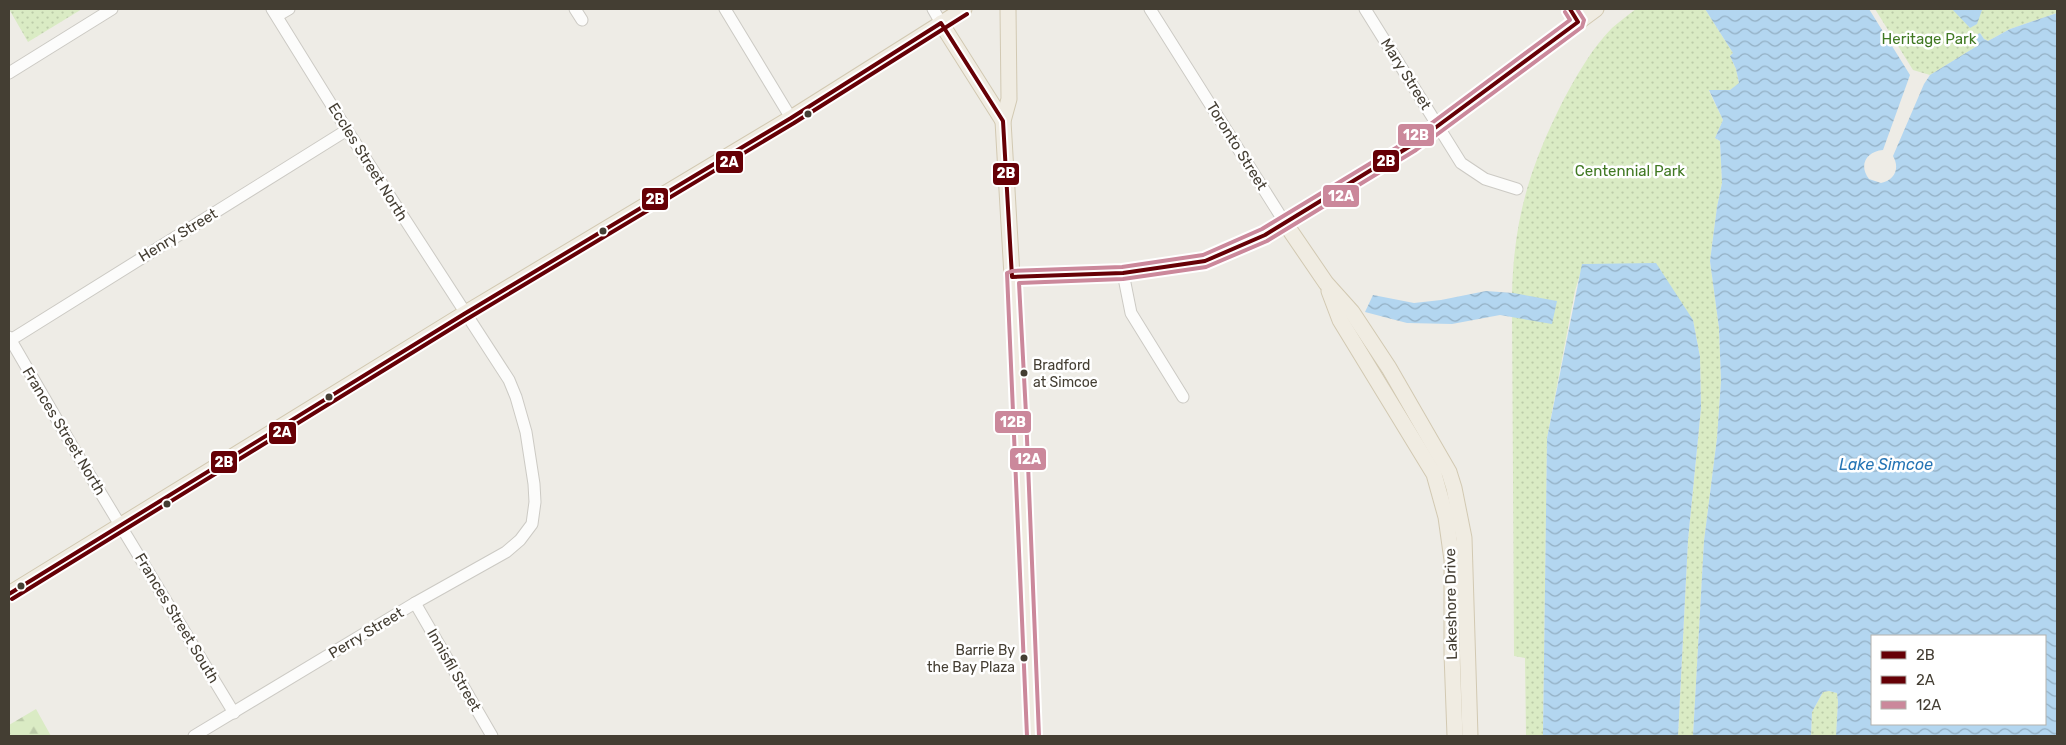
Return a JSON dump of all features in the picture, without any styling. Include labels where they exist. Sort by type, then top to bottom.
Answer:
[{"type":"main road","points":[[9,594],[464,314],[791,118],[964,9]]},
{"type":"main road","points":[[1008,9],[1010,99],[1003,121],[1020,414],[1033,736]]},
{"type":"main road","points":[[1012,277],[1124,273],[1205,261],[1264,235],[1412,145],[1439,126],[1574,15],[1596,9]]},
{"type":"main road","points":[[941,23],[1003,121]]},
{"type":"main road","name":"Toronto Street","points":[[1285,223],[1326,282],[1352,312],[1389,368],[1449,472]]},
{"type":"main road","name":"Toronto Street","points":[[1326,282],[1340,320],[1434,474]]},
{"type":"main road","name":"Lakeshore Drive","points":[[1449,472],[1464,538],[1470,736]]},
{"type":"main road","name":"Lakeshore Drive","points":[[1434,474],[1446,517],[1452,560],[1452,654],[1455,736]]},
{"type":"street","points":[[9,73],[112,9]]},
{"type":"street","points":[[275,12],[289,9]]},
{"type":"street","points":[[575,9],[582,20]]},
{"type":"street","points":[[725,9],[791,118]]},
{"type":"street","points":[[933,9],[941,23]]},
{"type":"street","name":"Toronto Street","points":[[1150,9],[1285,223]]},
{"type":"street","name":"Mary Street","points":[[1365,9],[1461,163],[1485,179],[1517,189]]},
{"type":"street","name":"Eccles Street North","points":[[275,12],[347,130],[464,314],[499,362],[516,397],[526,432],[534,484],[535,502],[532,524]]},
{"type":"street","name":"Henry Street","points":[[9,339],[347,130]]},
{"type":"street","points":[[1124,273],[1132,313],[1183,398]]},
{"type":"street","name":"Frances Street North","points":[[9,339],[121,524]]},
{"type":"street","name":"Frances Street South","points":[[121,524],[234,712]]},
{"type":"street","name":"Perry Street","points":[[194,736],[415,603],[506,552],[520,540],[532,524]]},
{"type":"street","name":"Innisfil Street","points":[[415,603],[492,736]]},
{"type":"green space","points":[[9,9],[82,9],[28,42]]},
{"type":"green space","name":"Centennial Park","points":[[1636,9],[1705,9],[1733,53],[1730,56],[1736,69],[1739,84],[1730,90],[1709,91],[1723,120],[1715,138],[1720,141],[1722,183],[1710,261],[1719,328],[1721,381],[1717,438],[1704,541],[1693,736],[1678,736],[1688,540],[1701,408],[1700,357],[1693,320],[1583,264],[1575,291],[1547,438],[1543,736],[1526,736],[1525,658],[1514,656],[1512,298],[1516,243],[1520,218],[1533,170],[1565,97],[1598,43],[1612,28]]},
{"type":"green space","name":"Heritage Park","points":[[1875,9],[2057,9],[2057,13],[2010,29],[1988,41],[1980,33],[1977,46],[1930,75],[1913,70]]},
{"type":"green space","points":[[1823,692],[1837,693],[1836,736],[1811,736],[1812,712]]},
{"type":"green space","points":[[36,709],[51,736],[9,736],[9,725]]},
{"type":"water","name":"Lake Simcoe","points":[[1705,9],[1869,9],[1910,75],[1883,150],[1873,153],[1864,164],[1864,169],[1869,179],[1881,183],[1890,179],[1895,173],[1896,165],[1893,156],[1924,84],[1930,75],[1977,46],[1978,42],[1974,36],[1980,33],[1988,41],[2010,29],[2057,13],[2057,736],[1836,736],[1837,693],[1829,691],[1823,692],[1812,712],[1811,736],[1693,736],[1704,541],[1717,438],[1721,381],[1719,328],[1710,261],[1722,183],[1720,141],[1715,138],[1723,120],[1709,90],[1730,90],[1739,83],[1736,69],[1730,56],[1733,53]]},
{"type":"water","points":[[1952,9],[1982,10],[1977,24],[1970,28]]},
{"type":"water","points":[[1656,263],[1693,320],[1700,357],[1701,408],[1688,540],[1678,736],[1543,736],[1547,438],[1582,264]]},
{"type":"water","points":[[1486,291],[1513,293],[1557,301],[1552,324],[1500,315],[1452,324],[1407,323],[1365,312],[1373,295],[1414,303]]},
{"type":"transit line","name":"2B","points":[[9,594],[464,314],[791,118],[941,23],[1003,121],[1012,277],[1123,273],[1205,261],[1265,235],[1412,145],[1578,22],[1570,9]]},
{"type":"transit line","name":"12A","points":[[1039,736],[1019,283],[1123,279],[1206,267],[1267,241],[1416,150],[1582,27],[1584,20],[1577,9]]},
{"type":"transit line","name":"12B","points":[[1027,736],[1007,273],[1012,271],[1122,267],[1203,255],[1262,229],[1409,140],[1570,20],[1565,12]]},
{"type":"transit line","name":"2A","points":[[12,599],[467,319],[794,123],[967,14]]},
{"type":"place","name":"Bradford at Simcoe","points":[[1024,373]]},
{"type":"place","name":"Barrie By the Bay Plaza","points":[[1024,658]]}]
